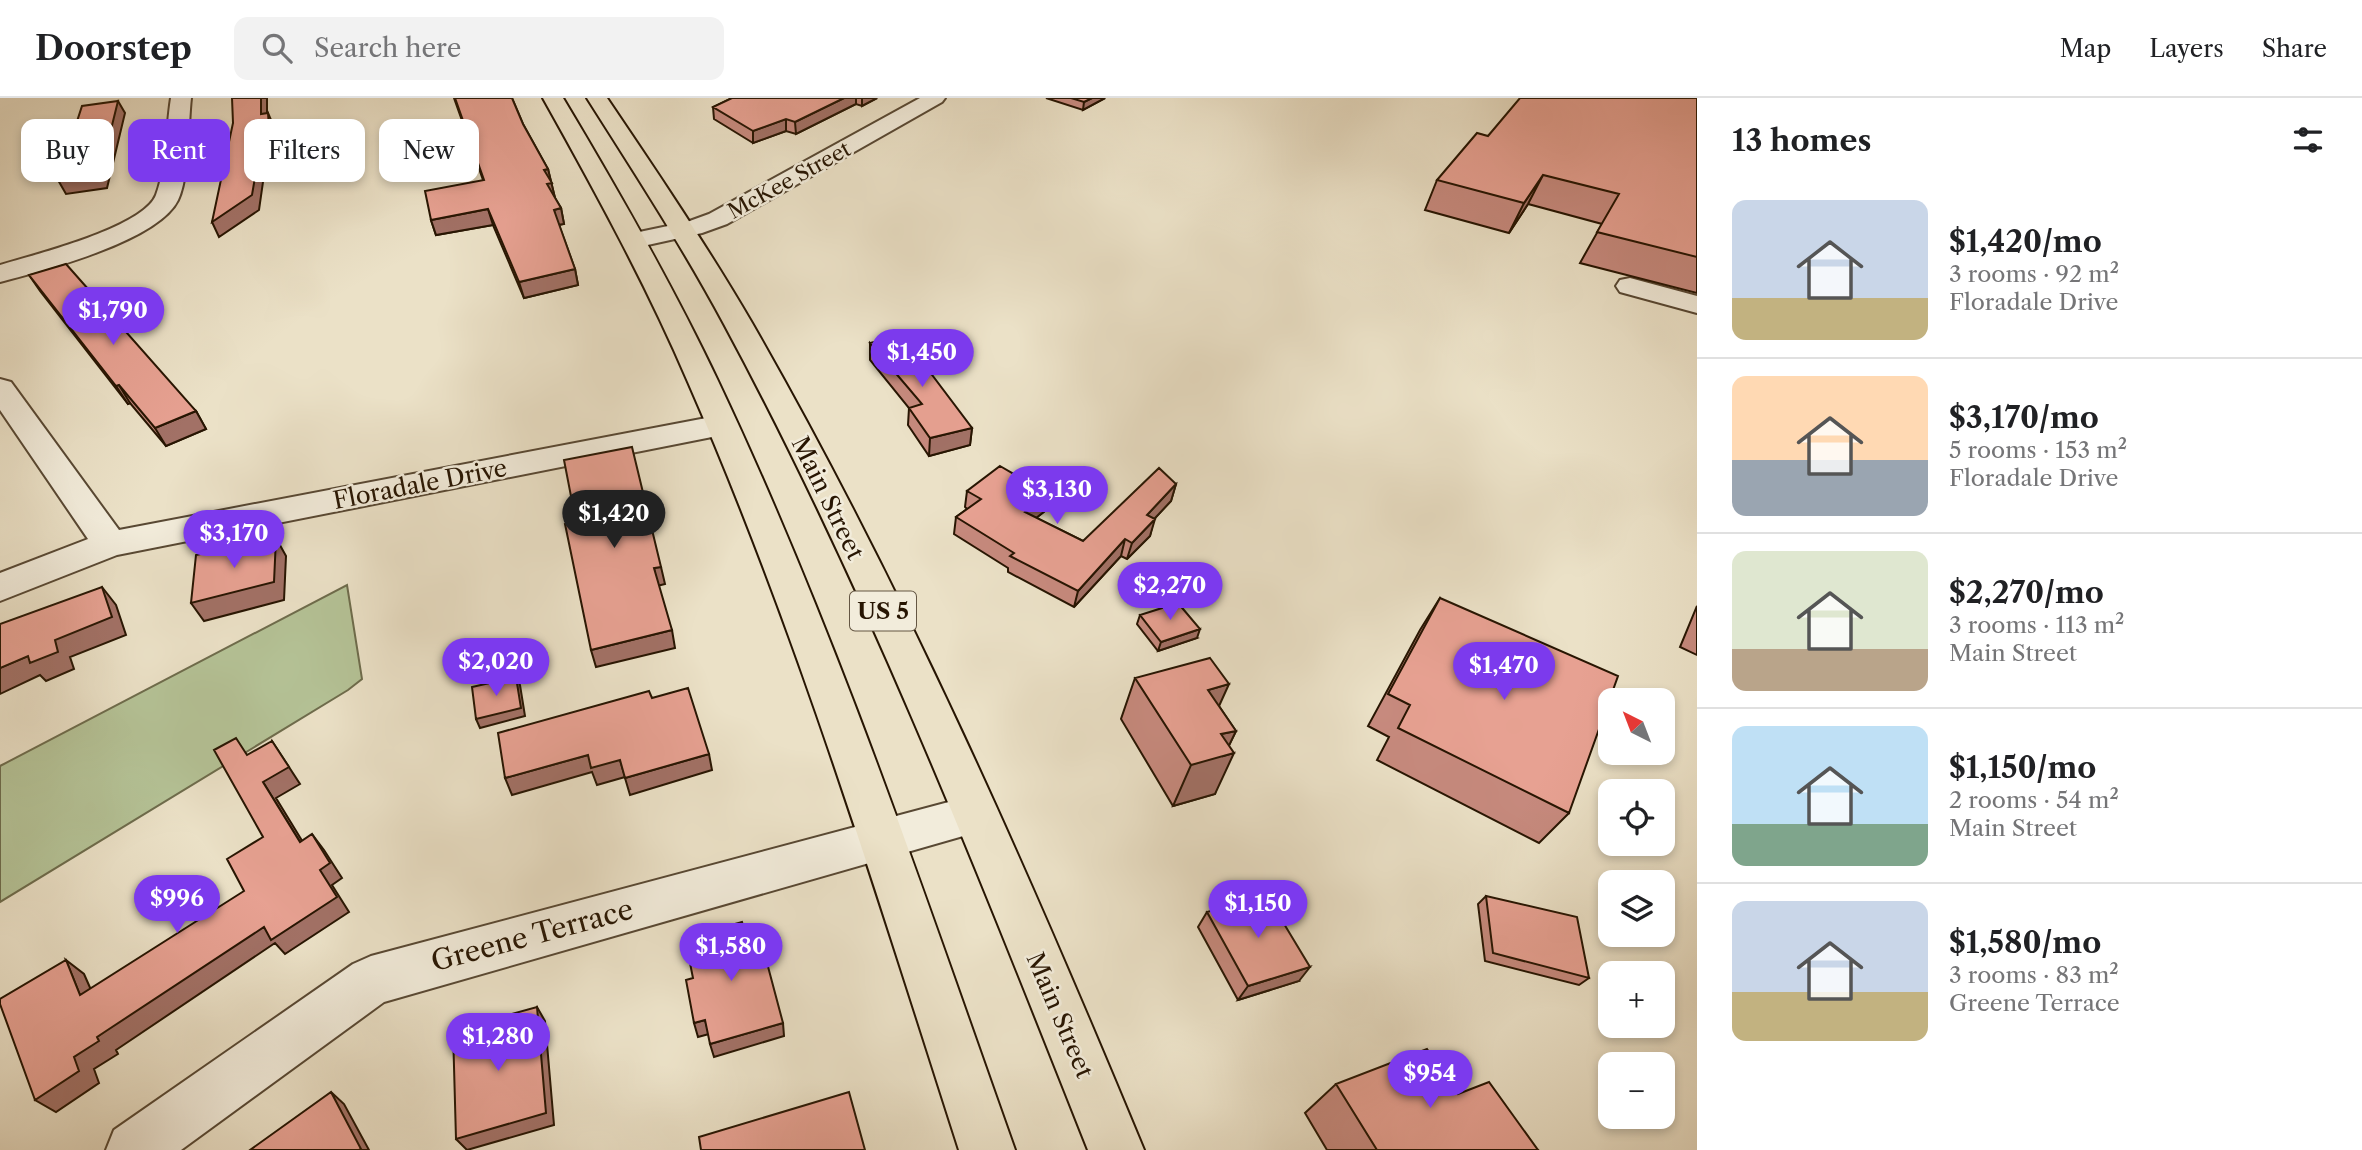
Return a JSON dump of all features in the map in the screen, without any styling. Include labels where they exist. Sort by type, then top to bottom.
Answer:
[{"type":"highway","points":[[553,98],[634,240],[722,425],[796,607],[882,840],[987,1150]]},
{"type":"highway","points":[[570,128],[605,109]]},
{"type":"highway","name":"Main Street","points":[[605,109],[683,230],[754,352],[817,475],[926,702],[1116,1150]]},
{"type":"street","points":[[0,274],[104,241],[144,220],[167,199],[181,98]]},
{"type":"street","name":"McKee Street","points":[[634,240],[683,230],[722,217],[936,98]]},
{"type":"street","points":[[1630,286],[1697,305]]},
{"type":"street","points":[[0,388],[110,544]]},
{"type":"street","name":"Floradale Drive","points":[[0,588],[110,544],[722,425]]},
{"type":"street","name":"Greene Terrace","points":[[134,1150],[371,981],[975,814]]},
{"type":"green space","points":[[347,585],[362,679],[0,902],[0,766]]},
{"type":"building","points":[[232,98],[261,98],[261,114],[268,113],[268,119],[244,119],[244,182],[254,182],[252,195],[212,222],[220,182],[230,182],[230,137],[233,123]]},
{"type":"building","points":[[455,98],[512,98],[548,169],[544,170],[552,183],[547,184],[561,208],[554,210],[575,269],[519,282],[488,209],[431,220],[425,191],[484,180],[479,166],[479,119],[462,119]]},
{"type":"building","points":[[732,98],[844,98],[795,122],[786,119],[753,131],[713,107]]},
{"type":"building","points":[[1071,98],[1092,98],[1084,102]]},
{"type":"building","points":[[1520,98],[1697,98],[1697,257],[1597,232],[1619,194],[1543,175],[1524,203],[1437,180],[1477,133],[1488,136]]},
{"type":"building","points":[[118,101],[114,119],[78,119],[82,106]]},
{"type":"building","points":[[66,264],[196,411],[155,428],[119,385],[116,386],[29,275]]},
{"type":"building","points":[[902,335],[972,428],[930,438],[909,408],[922,404],[870,343]]},
{"type":"building","points":[[632,447],[661,567],[654,568],[672,630],[591,650],[565,524],[576,522],[564,460]]},
{"type":"building","points":[[1000,466],[1048,494],[1025,512],[1083,541],[1159,468],[1176,484],[1147,515],[1155,519],[1132,543],[1125,539],[1078,591],[1010,556],[1014,553],[956,517],[981,499],[967,491]]},
{"type":"building","points":[[276,538],[274,582],[191,603],[196,555]]},
{"type":"building","points":[[102,587],[112,617],[55,640],[58,652],[30,663],[28,656],[0,668],[0,624]]},
{"type":"building","points":[[1440,598],[1618,676],[1614,688],[1598,688],[1598,732],[1569,813],[1398,728],[1410,705],[1388,694]]},
{"type":"building","points":[[1178,603],[1200,629],[1161,642],[1140,615]]},
{"type":"building","points":[[1210,658],[1229,684],[1208,690],[1236,731],[1221,734],[1234,753],[1191,765],[1135,678]]},
{"type":"building","points":[[516,677],[521,708],[476,719],[472,687]]},
{"type":"building","points":[[688,688],[709,754],[625,778],[620,760],[591,768],[588,755],[505,778],[498,733],[649,691],[652,698]]},
{"type":"building","points":[[236,738],[247,755],[272,741],[289,767],[263,782],[300,842],[312,834],[330,863],[320,870],[337,897],[271,940],[264,927],[97,1037],[99,1041],[74,1057],[79,1071],[35,1100],[0,999],[66,960],[80,995],[244,891],[227,859],[263,837],[214,750]]},
{"type":"building","points":[[1266,894],[1310,967],[1248,986],[1207,912]]},
{"type":"building","points":[[1486,896],[1577,917],[1589,978],[1493,953]]},
{"type":"building","points":[[742,922],[745,933],[758,929],[783,1023],[710,1044],[705,1020],[694,1023],[686,980],[693,978],[685,938]]},
{"type":"building","points":[[537,1007],[546,1113],[456,1139],[453,1030]]},
{"type":"building","points":[[1427,1049],[1458,1094],[1489,1082],[1538,1150],[1377,1150],[1336,1084]]},
{"type":"building","points":[[331,1092],[361,1149],[250,1150]]},
{"type":"building","points":[[849,1092],[865,1150],[701,1150],[699,1137]]}]
